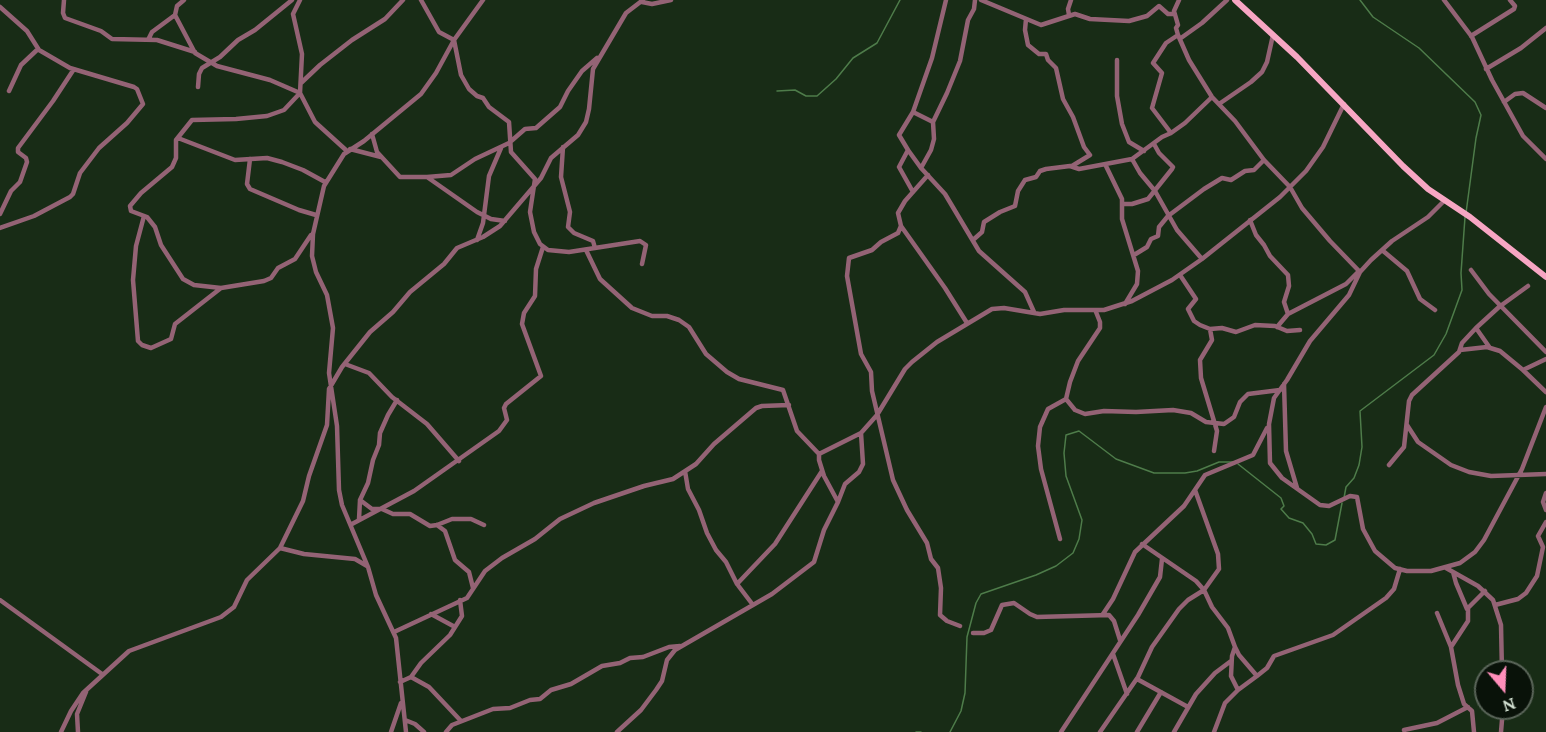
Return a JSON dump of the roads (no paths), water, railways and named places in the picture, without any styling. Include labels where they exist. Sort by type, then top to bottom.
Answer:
[{"type":"main road","points":[[1234,0],[1344,104],[1403,166],[1546,277]]},
{"type":"street","points":[[64,0],[63,16],[101,30],[112,39],[149,38],[195,53],[224,69],[270,80],[300,93]]},
{"type":"street","points":[[183,0],[177,6],[175,15],[195,53]]},
{"type":"street","points":[[198,87],[200,72],[292,0]]},
{"type":"street","points":[[300,0],[292,14],[302,54],[300,93],[315,122],[348,150],[381,156]]},
{"type":"street","points":[[421,0],[439,32],[454,40]]},
{"type":"street","points":[[406,732],[394,632],[376,595],[352,524],[342,505],[339,490],[337,426],[329,369],[333,328],[327,295],[316,272],[312,256],[313,231],[325,182],[348,150],[364,141],[421,94],[436,73],[454,40],[483,0]]},
{"type":"street","points":[[61,732],[72,707],[89,687],[131,650],[221,617],[231,611],[247,580],[280,548],[303,501],[327,425],[330,387],[345,364],[370,332],[393,312],[410,292],[444,264],[457,248],[486,235],[505,221],[535,184],[548,162],[578,135],[586,122],[591,75],[599,57],[630,8],[642,1],[652,4],[671,0]]},
{"type":"street","points":[[946,0],[932,58],[913,112],[899,135],[921,168],[945,194],[982,255],[1024,292],[1034,312]]},
{"type":"street","points":[[921,168],[932,150],[933,122],[960,61],[968,20],[974,9],[975,0]]},
{"type":"street","points":[[981,0],[1044,25],[1077,14],[1092,19],[1129,21],[1147,16],[1159,6]]},
{"type":"street","points":[[1069,15],[1071,0]]},
{"type":"street","points":[[1154,0],[1168,14],[1174,14]]},
{"type":"street","points":[[1179,0],[1174,14],[1178,25],[1176,28],[1189,60],[1212,97],[1235,121],[1264,160],[1290,187],[1302,208],[1359,272]]},
{"type":"street","points":[[1171,133],[1152,108],[1162,73],[1154,62],[1166,44],[1202,23],[1227,0]]},
{"type":"street","points":[[1444,0],[1471,36],[1486,69],[1523,136],[1546,157]]},
{"type":"street","points":[[1471,36],[1514,9],[1515,6],[1510,0]]},
{"type":"street","points":[[301,83],[352,40],[385,19],[399,1]]},
{"type":"street","points":[[0,7],[27,31],[38,49],[74,69],[134,87],[143,104],[127,123],[103,144],[82,170],[70,197],[33,216],[0,228]]},
{"type":"street","points":[[149,38],[152,32],[175,15]]},
{"type":"street","points":[[1026,19],[1025,30],[1029,45],[1039,54],[1046,54],[1048,60],[1056,68],[1063,99],[1073,117],[1084,147],[1097,166]]},
{"type":"street","points":[[1486,69],[1521,48],[1546,28]]},
{"type":"street","points":[[1219,104],[1262,72],[1267,62],[1273,35]]},
{"type":"street","points":[[454,40],[461,75],[477,96],[483,98],[490,108],[509,122],[509,143],[513,155],[534,176],[535,184],[531,202],[532,223],[537,239],[543,248],[557,252],[586,250],[633,241],[643,242],[646,249],[642,264]]},
{"type":"street","points":[[9,91],[21,65],[38,49]]},
{"type":"street","points":[[372,134],[375,149],[400,177],[451,175],[475,159],[501,148],[525,129],[536,128],[556,111],[582,71],[599,57]]},
{"type":"street","points":[[1118,60],[1117,96],[1122,124],[1129,142],[1144,150]]},
{"type":"street","points":[[0,214],[11,191],[20,182],[27,162],[26,158],[18,152],[18,148],[74,69]]},
{"type":"street","points":[[300,93],[284,110],[267,116],[194,119],[189,122],[175,143],[176,158],[172,167],[141,193],[130,206],[131,211],[144,216],[155,227],[161,245],[183,279],[194,285],[221,288],[271,278],[278,268],[295,259],[313,231]]},
{"type":"street","points":[[1504,102],[1515,94],[1523,93],[1546,108]]},
{"type":"street","points":[[1072,166],[1079,169],[1089,165],[1105,165],[1132,159],[1190,120],[1212,97]]},
{"type":"street","points":[[819,454],[861,433],[877,415],[908,365],[937,342],[995,308],[1044,314],[1068,310],[1096,312],[1125,304],[1180,275],[1290,187],[1306,171],[1319,153],[1344,104]]},
{"type":"street","points":[[913,112],[933,122]]},
{"type":"street","points":[[178,138],[235,160],[267,158],[282,162],[325,182]]},
{"type":"street","points":[[1123,204],[1142,202],[1171,172],[1173,167],[1159,153],[1154,144]]},
{"type":"street","points":[[564,147],[561,177],[570,212],[568,225],[574,233],[593,241],[596,248]]},
{"type":"street","points":[[477,240],[482,228],[486,183],[501,148]]},
{"type":"street","points":[[908,150],[899,167],[914,192]]},
{"type":"street","points":[[973,240],[981,232],[984,222],[1016,204],[1018,191],[1025,180],[1036,177],[1046,169],[1072,166],[1090,155]]},
{"type":"street","points":[[250,159],[247,184],[250,189],[316,215]]},
{"type":"street","points":[[1132,159],[1155,191],[1168,216],[1202,259]]},
{"type":"street","points":[[1134,255],[1147,247],[1151,239],[1158,236],[1159,227],[1168,216],[1204,189],[1222,178],[1232,180],[1245,171],[1257,168],[1264,160]]},
{"type":"street","points":[[1105,165],[1123,204],[1122,219],[1138,271],[1137,284],[1125,304]]},
{"type":"street","points":[[928,175],[898,213],[901,226],[967,323]]},
{"type":"street","points":[[428,177],[484,215],[505,221]]},
{"type":"street","points":[[1276,327],[1288,314],[1346,284],[1392,241],[1428,217],[1445,200]]},
{"type":"street","points":[[144,216],[136,246],[133,280],[140,344],[153,348],[171,339],[175,324],[221,288]]},
{"type":"street","points":[[1250,220],[1256,235],[1270,256],[1288,275],[1289,286],[1284,302],[1288,314]]},
{"type":"street","points":[[901,226],[896,235],[881,242],[872,250],[849,258],[848,287],[861,354],[871,372],[877,415],[895,485],[927,543],[930,557],[938,568],[941,588],[940,615],[947,621],[960,626]]},
{"type":"street","points":[[352,524],[414,491],[501,430],[507,420],[506,404],[542,375],[522,324],[524,313],[535,296],[536,269],[543,248]]},
{"type":"street","points":[[586,250],[600,279],[632,308],[652,316],[667,316],[679,320],[689,327],[706,354],[727,372],[747,382],[781,389],[785,392],[800,435],[819,454],[822,471],[838,502]]},
{"type":"street","points":[[1382,250],[1407,271],[1420,299],[1435,310]]},
{"type":"street","points":[[1471,270],[1489,294],[1546,352]]},
{"type":"street","points":[[1359,272],[1349,295],[1310,341],[1274,398],[1269,424],[1270,463],[1277,473],[1324,506],[1350,496],[1358,497],[1363,529],[1370,544],[1385,561],[1400,569],[1422,572],[1446,568],[1460,563],[1480,545],[1519,476],[1546,407]]},
{"type":"street","points":[[1180,275],[1196,299],[1188,309],[1196,322],[1210,329],[1222,328],[1236,332],[1253,325],[1276,327],[1286,331],[1300,330]]},
{"type":"street","points":[[1389,465],[1404,447],[1410,399],[1460,350],[1464,341],[1476,328],[1528,286]]},
{"type":"street","points":[[1066,399],[1078,361],[1100,327],[1096,312]]},
{"type":"street","points":[[1476,328],[1490,348]]},
{"type":"street","points":[[1210,329],[1212,339],[1200,360],[1201,378],[1216,431],[1214,451]]},
{"type":"street","points":[[1460,350],[1490,348],[1502,353],[1546,393]]},
{"type":"street","points":[[1523,370],[1546,359]]},
{"type":"street","points":[[345,364],[369,373],[397,400],[428,424],[459,461]]},
{"type":"street","points":[[1284,384],[1286,451],[1297,488]]},
{"type":"street","points":[[1066,399],[1075,410],[1084,414],[1104,411],[1173,410],[1191,413],[1202,420],[1224,423],[1231,421],[1240,402],[1248,394],[1281,390]]},
{"type":"street","points":[[1060,539],[1041,469],[1038,446],[1043,416],[1051,406],[1066,399]]},
{"type":"street","points":[[359,519],[360,500],[367,486],[385,421],[397,400]]},
{"type":"street","points":[[394,632],[467,598],[485,572],[502,558],[538,537],[560,519],[594,503],[644,486],[667,481],[696,464],[714,444],[756,408],[789,405]]},
{"type":"street","points":[[1103,614],[1113,599],[1132,556],[1142,544],[1184,506],[1205,475],[1250,458],[1269,424]]},
{"type":"street","points":[[1407,424],[1418,442],[1453,466],[1469,472],[1491,476],[1546,474]]},
{"type":"street","points":[[617,732],[641,710],[656,690],[662,681],[672,653],[781,588],[814,562],[824,530],[844,484],[859,472],[863,464],[861,433]]},
{"type":"street","points":[[685,471],[688,489],[707,533],[737,584],[753,605]]},
{"type":"street","points":[[737,584],[776,544],[822,471]]},
{"type":"street","points":[[1100,732],[1137,679],[1152,647],[1179,609],[1204,590],[1218,572],[1220,563],[1216,548],[1200,508],[1200,499],[1196,490]]},
{"type":"street","points":[[1546,493],[1543,502],[1546,510]]},
{"type":"street","points":[[360,500],[372,509],[382,509],[393,514],[410,514],[428,525],[437,525],[452,519],[471,519],[483,525]]},
{"type":"street","points":[[1496,605],[1518,599],[1526,593],[1537,576],[1537,567],[1543,548],[1538,536],[1546,522]]},
{"type":"street","points":[[437,525],[446,531],[457,562],[470,574],[473,590]]},
{"type":"street","points":[[1142,544],[1192,577],[1204,590],[1212,607],[1228,628],[1239,655],[1257,676]]},
{"type":"street","points":[[280,548],[304,554],[355,559],[368,567]]},
{"type":"street","points":[[1061,732],[1138,615],[1160,577],[1162,558]]},
{"type":"street","points":[[1446,568],[1485,591],[1496,605],[1501,625],[1502,660]]},
{"type":"street","points":[[1214,732],[1225,703],[1267,668],[1276,655],[1333,635],[1386,598],[1394,589],[1400,569]]},
{"type":"street","points":[[1451,647],[1469,620],[1453,572]]},
{"type":"street","points":[[1467,609],[1485,591]]},
{"type":"street","points":[[0,600],[102,674]]},
{"type":"street","points":[[400,682],[411,677],[421,663],[450,635],[462,616],[460,600]]},
{"type":"street","points":[[973,633],[984,633],[991,630],[1002,605],[1008,602],[1019,605],[1037,617],[1103,614],[1112,617],[1120,640]]},
{"type":"street","points":[[1437,613],[1451,647],[1464,704],[1472,711],[1474,732]]},
{"type":"street","points":[[430,614],[455,627]]},
{"type":"street","points":[[446,732],[452,725],[494,708],[510,708],[530,700],[540,699],[551,690],[571,684],[608,664],[618,664],[628,658],[643,657],[669,647],[682,646]]},
{"type":"street","points":[[1235,647],[1232,676],[1238,690]]},
{"type":"street","points":[[1113,654],[1127,694]]},
{"type":"street","points":[[1174,732],[1196,694],[1215,673],[1232,661]]},
{"type":"street","points":[[411,677],[429,687],[461,721]]},
{"type":"street","points":[[1137,679],[1188,707]]},
{"type":"street","points":[[78,732],[79,707],[89,687]]},
{"type":"street","points":[[1137,732],[1161,692]]},
{"type":"street","points":[[391,732],[402,700]]},
{"type":"street","points":[[1404,730],[1437,723],[1468,707]]},
{"type":"street","points":[[405,720],[415,724],[424,732]]},
{"type":"waterway","points":[[777,91],[795,90],[806,96],[817,96],[836,79],[853,58],[877,43],[900,0]]},
{"type":"waterway","points":[[1360,0],[1373,17],[1419,48],[1475,102],[1481,115],[1466,213]]},
{"type":"waterway","points":[[1344,498],[1346,487],[1354,478],[1359,465],[1362,447],[1360,411],[1434,355],[1446,334],[1462,290],[1465,217]]},
{"type":"waterway","points":[[950,732],[961,711],[965,693],[967,637],[976,603],[981,594],[1056,566],[1073,553],[1079,539],[1082,520],[1066,476],[1064,453],[1066,435],[1079,431],[1116,459],[1154,473],[1185,473],[1219,462],[1234,462]]},
{"type":"waterway","points":[[1238,464],[1281,498],[1284,506],[1281,509],[1289,518],[1303,523],[1312,534],[1316,544],[1326,545],[1335,540],[1342,503]]},
{"type":"waterway","points":[[916,732],[921,732]]}]
